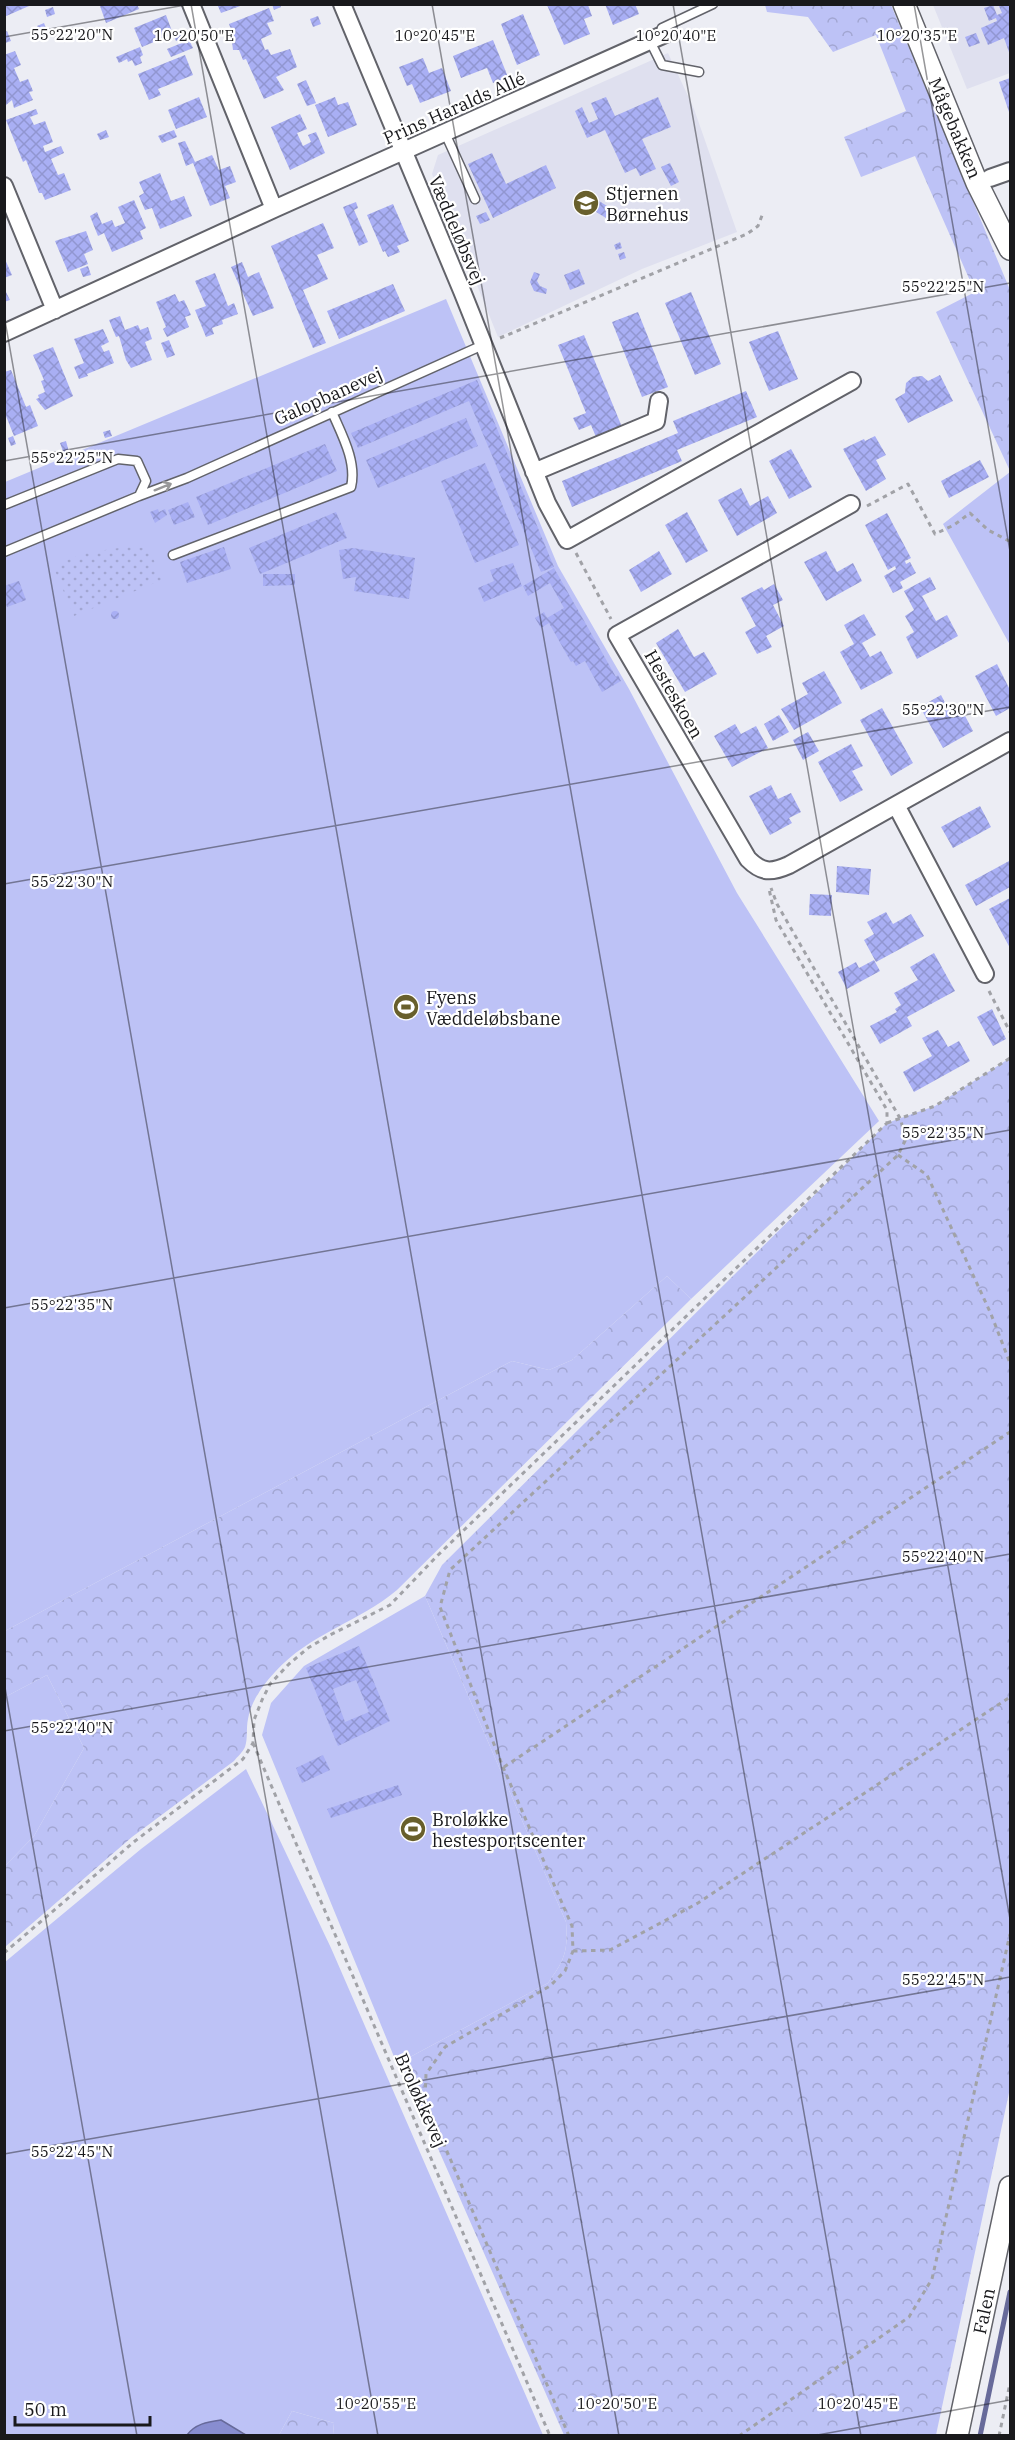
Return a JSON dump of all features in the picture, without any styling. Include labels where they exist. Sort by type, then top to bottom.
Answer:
[{"type":"street","points":[[191,4],[274,209]]},
{"type":"street","name":"Væddeløbsvej","points":[[342,4],[547,503],[567,540]]},
{"type":"street","name":"Mågebakken","points":[[904,4],[977,183],[1011,249]]},
{"type":"street","name":"Mågebakken","points":[[919,4],[990,178],[1011,239]]},
{"type":"street","name":"Prins Haralds Allé","points":[[4,333],[274,209],[657,38]]},
{"type":"street","name":"Mågebakken","points":[[990,178],[1011,171]]},
{"type":"street","points":[[4,186],[54,310]]},
{"type":"street","points":[[567,540],[852,381]]},
{"type":"street","points":[[534,472],[656,421],[659,401]]},
{"type":"street","points":[[617,635],[851,504]]},
{"type":"street","name":"Hesteskoen","points":[[617,635],[748,859],[756,868],[766,872]]},
{"type":"street","points":[[766,872],[777,871],[789,865],[1011,741]]},
{"type":"street","points":[[896,805],[985,974]]},
{"type":"street","name":"Falen","points":[[957,2436],[1011,2187]]},
{"type":"lane","name":"Prins Haralds Allé","points":[[657,38],[662,28],[713,4]]},
{"type":"lane","points":[[657,38],[662,65],[699,72]]},
{"type":"lane","points":[[445,133],[475,199]]},
{"type":"lane","name":"Galopbanevej","points":[[4,552],[187,478],[483,345]]},
{"type":"lane","points":[[173,555],[351,487],[354,475],[349,452],[332,412]]},
{"type":"lane","points":[[4,505],[118,459],[137,460],[146,481],[139,496]]},
{"type":"path","points":[[483,345],[747,234],[758,226],[763,213]]},
{"type":"path","points":[[851,504],[862,508],[908,484],[935,534],[970,513],[988,530],[1011,544]]},
{"type":"path","points":[[567,540],[580,558],[606,607],[617,635]]},
{"type":"path","points":[[569,2436],[425,2100],[426,2074],[446,2047],[550,1986],[565,1971],[573,1951],[572,1926],[503,1767],[440,1607],[450,1570],[898,1155],[905,1141],[901,1120],[777,904],[766,872]]},
{"type":"path","points":[[766,872],[776,920],[887,1110],[887,1123]]},
{"type":"path","points":[[985,974],[985,984],[1011,1032]]},
{"type":"path","points":[[4,1953],[135,1841],[243,1760],[253,1743],[254,1720],[261,1700],[270,1684],[289,1664],[308,1648],[330,1635],[390,1605],[437,1556],[887,1123],[934,1107],[1011,1058]]},
{"type":"path","points":[[898,1155],[927,1175],[1011,1363]]},
{"type":"path","points":[[503,1767],[1011,1432]]},
{"type":"path","points":[[573,1951],[610,1950],[698,1903],[1011,1697]]},
{"type":"path","name":"Broløkkevej","points":[[253,1743],[550,2436]]},
{"type":"path","points":[[740,2436],[909,2317],[932,2279],[1011,1934]]},
{"type":"path","points":[[999,2436],[1011,2383]]},
{"type":"shaded area","points":[[933,5],[1010,5],[1010,73],[967,89]]},
{"type":"shaded area","name":"Stjernen Børnehus","points":[[668,53],[694,109],[737,232],[642,269],[498,337],[432,174],[438,155]]},
{"type":"shaded area","points":[[221,2420],[246,2435],[187,2435],[198,2426]]},
{"type":"green space","points":[[765,5],[891,5],[1010,290],[1010,471],[936,312],[975,292],[915,156],[861,177],[844,137],[906,111],[876,35],[833,52],[808,17],[767,12]]},
{"type":"green space","name":"Fyens Væddeløbsbane","points":[[446,299],[558,566],[629,689],[737,893],[879,1121],[691,1299],[667,1276],[572,1360],[549,1370],[512,1361],[5,1631],[5,482]]},
{"type":"green space","points":[[1010,472],[1010,645],[943,524]]},
{"type":"green space","points":[[126,547],[149,548],[162,580],[74,616],[53,566],[84,553]]},
{"type":"green space","points":[[1010,1058],[1010,2088],[936,2435],[564,2435],[407,2078],[397,2064],[548,1983],[562,1961],[566,1948],[566,1922],[425,1596],[442,1565],[887,1123],[935,1106]]},
{"type":"green space","points":[[667,1276],[691,1299],[397,1590],[367,1611],[303,1648],[275,1672],[262,1688],[252,1706],[247,1722],[245,1747],[234,1761],[132,1837],[5,1947],[5,1866],[34,1836],[84,1748],[47,1675],[5,1697],[5,1631],[512,1361],[549,1370],[572,1360]]},
{"type":"green space","name":"Broløkke hestesportscenter","points":[[425,1596],[566,1922],[566,1948],[562,1961],[548,1983],[397,2064],[262,1735],[271,1703],[304,1666]]},
{"type":"green space","points":[[47,1675],[84,1748],[34,1836],[5,1866],[5,1697]]},
{"type":"green space","points":[[246,1769],[331,1948],[543,2435],[333,2435],[334,2423],[292,2411],[279,2435],[246,2435],[243,2432],[206,2424],[193,2429],[187,2435],[5,2436],[5,1962],[141,1849]]},
{"type":"green space","points":[[292,2411],[334,2423],[333,2435],[279,2435]]},
{"type":"building","points":[[4,4],[29,4],[29,6],[4,17]]},
{"type":"building","points":[[102,4],[137,4],[139,9],[106,23],[100,6]]},
{"type":"building","points":[[217,4],[243,4],[243,5],[221,13]]},
{"type":"building","points":[[272,4],[280,4],[281,7],[274,10]]},
{"type":"building","points":[[605,4],[635,4],[639,14],[613,25]]},
{"type":"building","points":[[998,4],[1010,4],[1010,55],[1004,38],[988,45],[981,28],[997,21],[996,18],[989,21],[984,8],[993,5],[997,15],[1002,13]]},
{"type":"building","points":[[547,5],[588,5],[592,16],[584,19],[590,34],[564,45]]},
{"type":"building","points":[[53,7],[55,14],[47,17],[45,10]]},
{"type":"building","points":[[269,8],[274,21],[267,23],[272,34],[261,39],[265,50],[268,49],[271,55],[290,49],[297,67],[276,77],[284,90],[264,99],[246,59],[243,60],[239,50],[233,50],[232,42],[235,41],[229,24]]},
{"type":"building","points":[[523,14],[540,55],[517,65],[501,24]]},
{"type":"building","points":[[166,15],[173,34],[142,47],[134,28]]},
{"type":"building","points":[[318,16],[321,24],[313,27],[310,19]]},
{"type":"building","points":[[44,23],[48,33],[41,35],[37,26]]},
{"type":"building","points":[[185,29],[188,36],[176,41],[173,34]]},
{"type":"building","points":[[7,31],[11,41],[5,43],[5,32]]},
{"type":"building","points":[[976,33],[980,43],[969,47],[965,37]]},
{"type":"building","points":[[189,40],[193,48],[171,57],[167,49]]},
{"type":"building","points":[[493,40],[508,77],[493,83],[487,68],[461,78],[453,56]]},
{"type":"building","points":[[140,47],[143,55],[140,57],[142,63],[135,66],[132,60],[128,62],[127,59],[119,63],[116,57]]},
{"type":"building","points":[[15,51],[21,65],[14,68],[20,82],[28,79],[33,91],[29,92],[33,100],[14,108],[12,100],[6,105],[4,102],[4,55]]},
{"type":"building","points":[[185,55],[193,75],[158,89],[161,95],[149,100],[138,74]]},
{"type":"building","points":[[423,58],[429,73],[442,68],[451,91],[420,103],[412,84],[407,86],[399,67]]},
{"type":"building","points":[[1010,78],[1010,115],[999,82]]},
{"type":"building","points":[[306,80],[316,103],[307,106],[297,84]]},
{"type":"building","points":[[199,97],[207,117],[176,129],[168,110]]},
{"type":"building","points":[[335,97],[338,105],[348,102],[357,125],[328,137],[315,105]]},
{"type":"building","points":[[606,97],[615,116],[658,97],[671,127],[642,139],[656,169],[640,176],[636,168],[625,173],[605,130],[587,138],[575,111],[582,107],[589,123],[598,119],[591,103]]},
{"type":"building","points":[[36,109],[38,114],[30,117],[34,125],[45,121],[53,142],[43,146],[45,152],[61,146],[64,153],[51,159],[58,175],[64,173],[71,190],[45,200],[42,193],[39,193],[26,160],[23,162],[6,120]]},
{"type":"building","points":[[300,114],[307,129],[297,133],[303,146],[311,142],[308,135],[316,132],[325,153],[290,170],[271,127]]},
{"type":"building","points":[[106,130],[109,137],[100,140],[97,134]]},
{"type":"building","points":[[174,130],[177,137],[162,143],[158,136]]},
{"type":"building","points":[[185,141],[195,162],[212,155],[219,170],[230,166],[236,182],[225,186],[230,198],[210,206],[193,163],[186,166],[178,143]]},
{"type":"building","points":[[492,153],[506,184],[546,165],[556,188],[493,218],[468,164]]},
{"type":"building","points":[[670,163],[679,182],[671,186],[661,167]]},
{"type":"building","points":[[160,173],[171,201],[184,196],[192,216],[160,229],[152,208],[145,210],[139,196],[144,193],[139,182]]},
{"type":"building","points":[[134,200],[146,228],[140,231],[143,239],[112,252],[104,233],[98,236],[90,216],[97,212],[102,224],[112,220],[115,227],[125,223],[118,207]]},
{"type":"building","points":[[599,201],[612,209],[606,218],[593,210]]},
{"type":"building","points":[[356,202],[358,208],[354,210],[368,242],[359,246],[343,207]]},
{"type":"building","points":[[393,204],[409,241],[397,246],[400,252],[388,257],[385,251],[383,252],[367,215]]},
{"type":"building","points":[[486,212],[490,220],[480,224],[476,216]]},
{"type":"building","points":[[323,223],[334,248],[317,255],[328,279],[303,290],[326,343],[313,348],[271,246]]},
{"type":"building","points":[[86,231],[93,250],[84,254],[88,264],[68,272],[55,241]]},
{"type":"building","points":[[620,242],[622,248],[616,250],[614,245]]},
{"type":"building","points":[[624,252],[626,258],[620,260],[618,254]]},
{"type":"building","points":[[4,257],[12,275],[4,278]]},
{"type":"building","points":[[242,262],[248,277],[259,272],[274,308],[253,316],[231,267]]},
{"type":"building","points":[[88,266],[91,275],[83,277],[80,269]]},
{"type":"building","points":[[579,269],[585,284],[570,290],[564,275]]},
{"type":"building","points":[[534,272],[540,274],[537,281],[540,286],[547,289],[546,294],[534,291],[530,282]]},
{"type":"building","points":[[215,273],[228,306],[234,303],[238,314],[222,320],[223,324],[212,328],[214,334],[206,337],[195,310],[206,306],[195,281]]},
{"type":"building","points":[[393,284],[405,311],[339,339],[327,311]]},
{"type":"building","points":[[4,288],[10,300],[4,302]]},
{"type":"building","points":[[691,292],[721,364],[695,375],[665,303]]},
{"type":"building","points":[[175,294],[179,302],[184,300],[191,315],[185,317],[189,327],[167,337],[163,329],[166,327],[156,302]]},
{"type":"building","points":[[638,312],[668,387],[642,397],[612,322]]},
{"type":"building","points":[[120,316],[125,330],[138,325],[140,330],[148,327],[152,339],[145,342],[152,360],[131,368],[126,360],[119,336],[116,337],[109,320]]},
{"type":"building","points":[[103,329],[109,342],[101,346],[104,352],[109,350],[114,363],[79,379],[74,367],[84,363],[74,339]]},
{"type":"building","points":[[778,331],[798,379],[769,391],[749,342]]},
{"type":"building","points":[[584,335],[622,427],[596,437],[591,425],[579,430],[573,418],[586,413],[558,345]]},
{"type":"building","points":[[169,340],[175,355],[167,358],[161,343]]},
{"type":"building","points":[[53,347],[73,396],[45,410],[36,399],[39,398],[38,395],[45,392],[41,381],[44,380],[33,355]]},
{"type":"building","points":[[11,370],[26,407],[30,405],[38,426],[14,436],[6,416],[4,417],[4,372]]},
{"type":"building","points":[[940,375],[953,401],[908,423],[895,399],[905,393],[906,383],[913,377],[922,376],[928,381]]},
{"type":"building","points":[[477,380],[554,567],[541,572],[469,401],[358,448],[351,433]]},
{"type":"building","points":[[746,391],[757,417],[677,450],[682,461],[572,507],[562,481],[678,433],[673,421]]},
{"type":"building","points":[[466,418],[478,446],[378,488],[366,460]]},
{"type":"building","points":[[110,430],[112,436],[105,438],[103,432]]},
{"type":"building","points":[[13,436],[16,444],[11,446],[8,438]]},
{"type":"building","points":[[875,436],[886,455],[876,460],[886,479],[866,491],[843,449]]},
{"type":"building","points":[[66,441],[69,452],[64,454],[60,443]]},
{"type":"building","points":[[325,444],[337,471],[208,525],[196,497]]},
{"type":"building","points":[[791,449],[812,487],[789,499],[769,461]]},
{"type":"building","points":[[980,460],[989,477],[949,498],[941,481]]},
{"type":"building","points":[[485,463],[519,545],[475,563],[441,481]]},
{"type":"building","points":[[741,488],[750,506],[768,496],[777,513],[737,536],[718,500]]},
{"type":"building","points":[[188,502],[195,517],[174,525],[168,510]]},
{"type":"building","points":[[158,509],[159,512],[165,509],[167,515],[155,523],[150,512]]},
{"type":"building","points":[[336,512],[347,538],[260,574],[249,548]]},
{"type":"building","points":[[687,512],[708,551],[686,563],[665,525]]},
{"type":"building","points":[[887,513],[911,558],[905,561],[906,564],[910,562],[916,573],[900,582],[903,588],[893,593],[884,576],[896,569],[895,566],[888,570],[865,525]]},
{"type":"building","points":[[224,547],[231,569],[187,583],[180,562]]},
{"type":"building","points":[[353,548],[415,558],[409,599],[354,591],[356,577],[343,579],[339,550]]},
{"type":"building","points":[[659,551],[672,574],[641,592],[629,570]]},
{"type":"building","points":[[826,551],[837,572],[853,563],[862,581],[826,601],[804,562]]},
{"type":"building","points":[[513,563],[522,586],[484,602],[478,588],[494,581],[490,570]]},
{"type":"building","points":[[554,568],[616,677],[618,675],[621,681],[602,692],[585,661],[576,666],[573,661],[571,662],[549,623],[541,628],[535,618],[544,612],[547,618],[564,608],[550,583],[528,596],[523,586]]},
{"type":"building","points":[[263,574],[295,574],[295,585],[263,586]]},
{"type":"building","points":[[930,577],[936,589],[922,596],[936,621],[947,615],[958,636],[917,659],[906,637],[914,632],[905,616],[914,610],[904,591]]},
{"type":"building","points":[[19,581],[26,600],[7,607],[4,586]]},
{"type":"building","points":[[774,584],[783,600],[773,605],[784,626],[766,636],[772,647],[757,654],[745,632],[756,626],[741,598],[762,587],[764,590]]},
{"type":"building","points":[[115,611],[119,615],[115,619],[111,615]]},
{"type":"building","points":[[864,614],[876,635],[862,643],[870,657],[881,651],[893,673],[861,690],[840,652],[854,644],[844,625]]},
{"type":"building","points":[[678,629],[694,657],[704,652],[717,674],[685,692],[656,643]]},
{"type":"building","points":[[997,664],[1010,690],[1010,708],[996,716],[975,676]]},
{"type":"building","points":[[824,671],[842,703],[794,730],[781,709],[808,694],[802,683]]},
{"type":"building","points":[[941,695],[953,718],[963,712],[973,731],[943,748],[920,707]]},
{"type":"building","points":[[882,708],[913,763],[891,776],[860,720]]},
{"type":"building","points":[[779,715],[789,732],[773,741],[764,724]]},
{"type":"building","points":[[735,724],[741,734],[756,726],[768,748],[732,767],[714,736]]},
{"type":"building","points":[[808,732],[819,751],[803,760],[793,740]]},
{"type":"building","points":[[851,744],[863,766],[852,771],[863,790],[840,802],[818,762]]},
{"type":"building","points":[[771,785],[778,799],[791,793],[801,812],[789,818],[792,823],[770,835],[749,796]]},
{"type":"building","points":[[980,806],[991,827],[953,848],[941,827]]},
{"type":"building","points":[[1009,861],[1010,887],[976,906],[965,885]]},
{"type":"building","points":[[837,866],[871,869],[869,895],[836,892]]},
{"type":"building","points":[[810,894],[832,895],[831,916],[809,915]]},
{"type":"building","points":[[1010,898],[1010,948],[989,909]]},
{"type":"building","points":[[886,912],[893,924],[911,914],[924,936],[876,962],[864,940],[874,934],[867,922]]},
{"type":"building","points":[[934,953],[955,991],[907,1017],[912,1026],[880,1044],[870,1026],[897,1012],[895,1009],[901,1005],[894,993],[918,980],[910,967]]},
{"type":"building","points":[[874,960],[880,971],[847,989],[838,972],[856,962],[859,968]]},
{"type":"building","points":[[992,1009],[1006,1039],[993,1046],[977,1017]]},
{"type":"building","points":[[938,1030],[948,1047],[959,1041],[970,1061],[914,1092],[903,1072],[932,1056],[922,1038]]},
{"type":"building","points":[[359,1646],[390,1721],[338,1746],[306,1668]],"holes":[[[356,1680],[369,1712],[345,1722],[333,1689]]]},
{"type":"building","points":[[323,1755],[330,1770],[302,1783],[296,1768]]},
{"type":"building","points":[[398,1785],[402,1795],[331,1818],[327,1809]]},
{"type":"building","points":[[489,1821],[492,1827],[483,1830],[481,1824]]},
{"type":"waterway","points":[[980,2436],[1010,2292]]},
{"type":"place","name":"Stjernen Børnehus","points":[[586,203]]},
{"type":"place","name":"Fyens Væddeløbsbane","points":[[406,1007]]},
{"type":"place","name":"Broløkke hestesportscenter","points":[[413,1829]]}]
